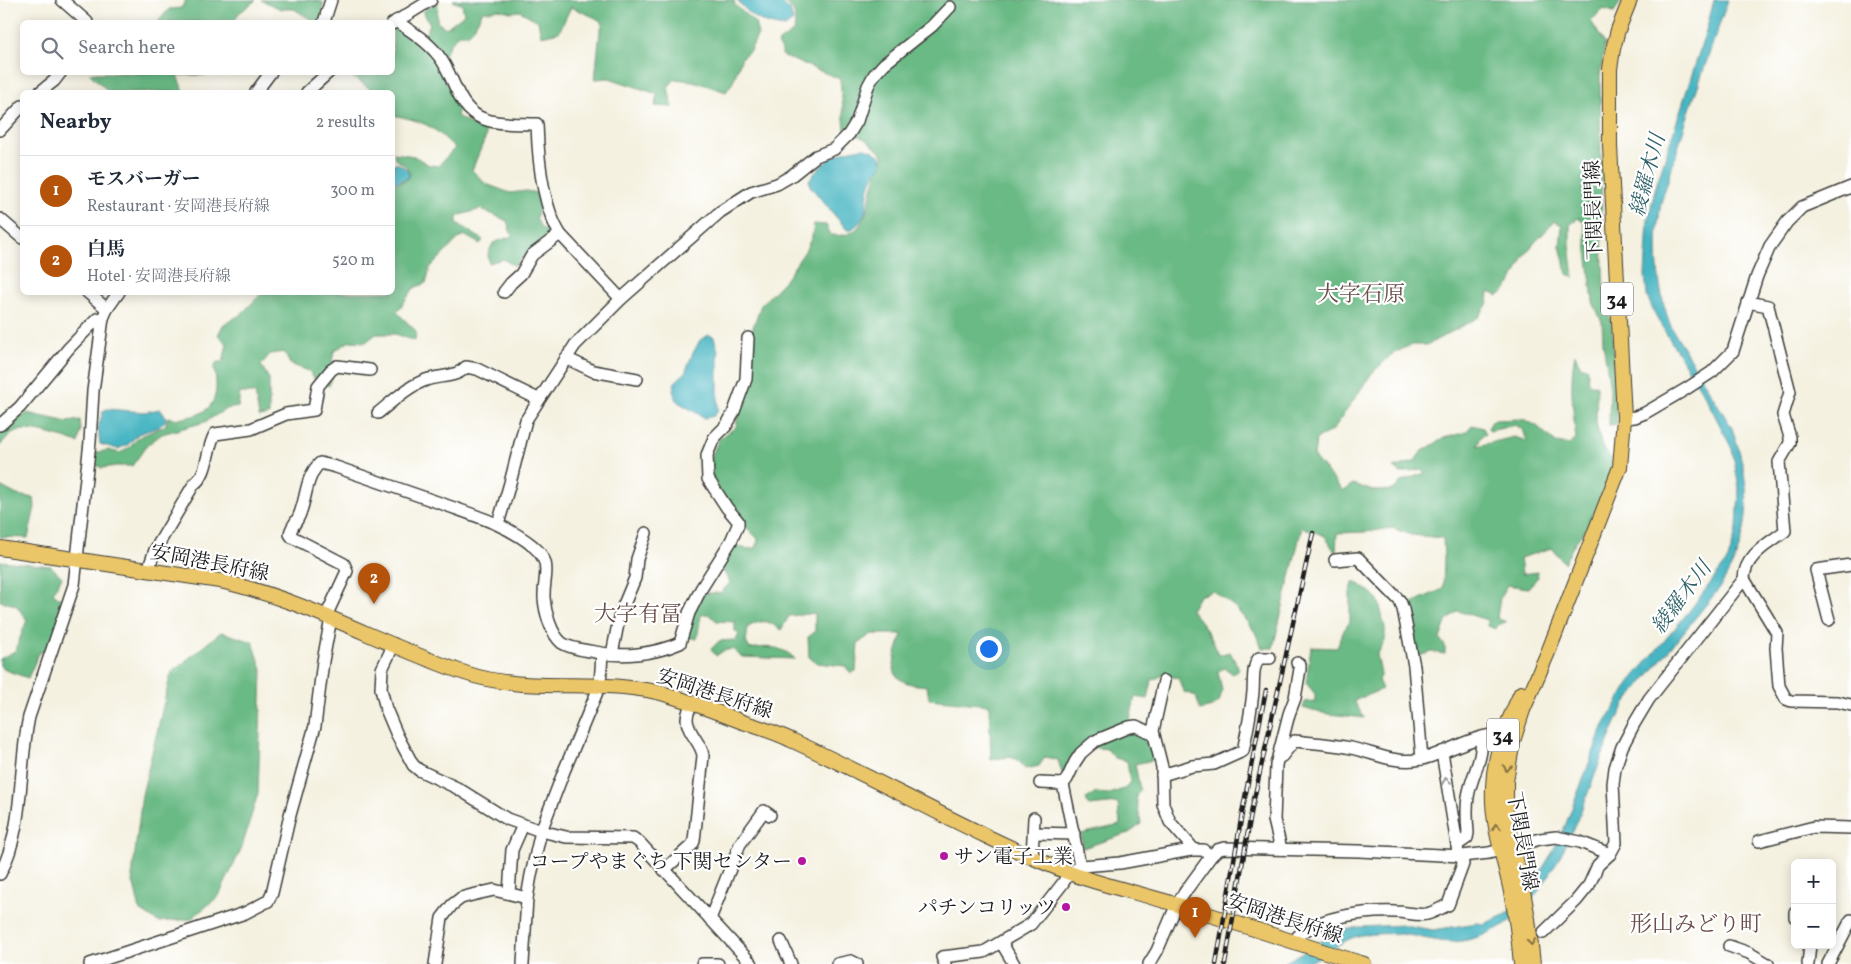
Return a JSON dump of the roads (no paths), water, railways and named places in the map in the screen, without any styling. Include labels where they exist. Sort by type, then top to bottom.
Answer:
[{"type":"main road","name":"下関長門線","points":[[1506,849],[1505,800],[1508,762],[1523,710],[1549,650],[1620,467],[1624,418],[1611,165],[1610,69],[1615,40],[1630,0]]},
{"type":"main road","name":"安岡港長府線","points":[[0,548],[220,580],[250,587],[329,617],[467,674],[488,680],[528,685],[628,687],[668,695],[789,739],[1032,857],[1364,964]]},
{"type":"main road","name":"下関長門線","points":[[1533,964],[1523,924],[1517,888],[1494,816],[1494,770],[1502,736],[1514,707],[1571,591]]},
{"type":"main road","name":"下関長門線","points":[[1520,964],[1523,924]]},
{"type":"street","points":[[62,0],[85,20]]},
{"type":"street","points":[[325,20],[331,0]]},
{"type":"street","points":[[395,21],[431,0]]},
{"type":"street","points":[[498,524],[526,420],[574,345],[621,299],[720,212],[751,192],[784,180],[816,156],[834,148],[849,134],[857,121],[868,86],[874,75],[884,64],[932,26],[950,7]]},
{"type":"street","points":[[395,23],[428,44],[439,55],[465,106],[474,114],[484,120],[537,124],[539,164],[554,224],[560,234],[621,299]]},
{"type":"street","points":[[43,90],[59,75]]},
{"type":"street","points":[[258,90],[269,75]]},
{"type":"street","points":[[309,90],[326,75]]},
{"type":"street","points":[[0,130],[20,108]]},
{"type":"street","points":[[1624,418],[1635,417],[1686,389],[1712,372],[1733,351],[1748,302],[1770,246],[1786,222],[1802,207],[1851,187]]},
{"type":"street","points":[[0,219],[20,236]]},
{"type":"street","points":[[504,292],[521,274],[532,255],[560,234]]},
{"type":"street","points":[[0,874],[7,858],[16,820],[25,736],[29,718],[74,585],[78,560],[93,391],[105,313],[90,295]]},
{"type":"street","points":[[0,425],[20,407],[69,348],[105,313],[117,295]]},
{"type":"street","points":[[1748,302],[1768,306],[1790,392],[1783,415],[1790,443],[1779,462],[1785,531],[1753,555],[1744,572],[1744,579],[1777,633],[1778,686],[1786,698],[1792,701],[1838,702],[1851,705]]},
{"type":"street","points":[[90,964],[245,913],[268,902],[272,893],[290,814],[315,726],[329,617],[347,571],[344,564],[292,537],[290,534],[299,517],[314,469],[320,464],[336,467],[498,524],[532,546],[541,554],[547,572],[544,598],[548,617],[554,635],[563,643],[575,648],[607,654],[643,654],[680,643],[689,613],[701,589],[731,541],[738,525],[738,521],[708,479],[706,454],[714,438],[726,426],[746,379],[748,338]]},
{"type":"street","points":[[566,358],[593,371],[637,379]]},
{"type":"street","points":[[148,570],[155,550],[194,484],[199,481],[215,434],[251,429],[286,414],[314,410],[318,386],[331,370],[337,366],[370,370]]},
{"type":"street","points":[[378,413],[414,386],[427,380],[462,372],[466,367],[477,369],[538,399]]},
{"type":"street","points":[[523,964],[527,898],[542,831],[564,771],[600,685],[607,654],[620,614],[635,578],[636,559],[646,533]]},
{"type":"street","points":[[1335,560],[1358,558],[1400,601],[1414,666],[1422,759]]},
{"type":"street","points":[[1829,620],[1816,570],[1851,565]]},
{"type":"street","points":[[1543,933],[1576,901],[1589,885],[1598,865],[1610,854],[1616,843],[1613,784],[1615,768],[1622,748],[1649,699],[1744,579]]},
{"type":"street","points":[[394,644],[382,669],[381,689],[386,709],[413,765],[419,770],[457,788],[507,819],[522,825],[566,837],[633,838],[639,842],[752,964]]},
{"type":"street","points":[[1162,774],[1192,766],[1214,764],[1243,751],[1256,662],[1259,658],[1270,658]]},
{"type":"street","points":[[1281,849],[1274,820],[1276,765],[1288,714],[1295,698],[1300,669],[1300,665],[1297,663]]},
{"type":"street","points":[[1164,681],[1153,734],[1162,767],[1165,813],[1191,846],[1191,850]]},
{"type":"street","points":[[664,870],[692,846],[694,841],[703,756],[688,726],[687,721],[691,703]]},
{"type":"street","points":[[1063,784],[1068,778],[1075,762],[1095,741],[1136,726],[1153,734]]},
{"type":"street","points":[[1278,758],[1282,756],[1294,741],[1352,748],[1392,760],[1405,761],[1422,759],[1481,738],[1502,736]]},
{"type":"street","points":[[1459,852],[1467,838],[1468,798],[1472,779],[1481,756],[1481,738]]},
{"type":"street","points":[[1296,943],[1299,934],[1305,929],[1343,917],[1385,912],[1427,914],[1448,905],[1463,864],[1459,852],[1442,752]]},
{"type":"street","points":[[1040,783],[1063,784]]},
{"type":"street","points":[[945,964],[942,957],[984,952],[1031,924],[1074,869],[1074,834],[1063,784]]},
{"type":"street","points":[[710,919],[740,844],[764,811],[770,814]]},
{"type":"street","points":[[1032,857],[1034,818]]},
{"type":"street","points":[[509,893],[512,850],[522,825]]},
{"type":"street","points":[[1759,841],[1814,827],[1851,828]]},
{"type":"street","points":[[1034,833],[1074,834]]},
{"type":"street","points":[[1149,964],[1165,936],[1177,904],[1211,856],[1217,850],[1224,848],[1459,852],[1506,849],[1547,838],[1567,838],[1610,854]]},
{"type":"street","points":[[1074,869],[1191,850],[1203,850],[1211,856]]},
{"type":"street","points":[[435,964],[442,918],[452,905],[461,898],[494,890],[527,898]]},
{"type":"street","points":[[1828,964],[1851,920]]},
{"type":"street","points":[[781,941],[791,964]]},
{"type":"street","points":[[1001,942],[1014,964]]},
{"type":"street","points":[[1729,946],[1749,953],[1768,964]]},
{"type":"street","points":[[1808,964],[1810,949]]},
{"type":"street","points":[[837,964],[851,962],[857,964]]},
{"type":"street","points":[[702,964],[718,964]]},
{"type":"water","points":[[737,0],[778,0],[790,10],[793,21],[785,27],[764,22],[753,16]]},
{"type":"water","points":[[1714,0],[1728,0],[1690,109],[1661,203],[1657,251],[1663,299],[1672,329],[1732,428],[1744,471],[1746,511],[1744,531],[1730,570],[1718,590],[1625,704],[1570,837],[1557,863],[1541,887],[1518,915],[1497,929],[1481,936],[1458,942],[1395,934],[1362,935],[1347,940],[1305,964],[1282,964],[1337,932],[1358,927],[1404,925],[1433,930],[1477,923],[1484,924],[1504,915],[1516,906],[1531,887],[1552,853],[1565,826],[1603,727],[1629,683],[1690,610],[1728,560],[1737,529],[1739,488],[1732,449],[1706,398],[1656,317],[1647,296],[1645,275],[1648,220],[1655,189],[1706,31]]},
{"type":"water","points":[[864,148],[872,150],[881,157],[882,166],[875,173],[871,181],[864,216],[851,230],[847,230],[810,186],[809,180],[832,157],[846,151]]},
{"type":"water","points":[[395,163],[403,166],[409,173],[408,178],[395,182]]},
{"type":"water","points":[[709,335],[714,337],[718,351],[718,410],[714,416],[705,418],[678,402],[673,391],[675,382],[685,373],[700,340]]},
{"type":"water","points":[[107,409],[144,412],[160,409],[166,417],[159,427],[138,434],[129,444],[118,449],[100,444],[98,428],[103,411]]},
{"type":"railway","points":[[1225,964],[1252,808],[1313,533]]},
{"type":"railway","points":[[1216,964],[1266,690]]},
{"type":"place","name":"白馬","points":[[374,604]]},
{"type":"place","name":"サン電子工業","points":[[944,856]]},
{"type":"place","name":"コープやまぐち 下関センター","points":[[802,861]]},
{"type":"place","name":"パチンコリッツ","points":[[1066,907]]},
{"type":"place","name":"モスバーガー","points":[[1195,938]]},
{"type":"district","name":"大字石原","points":[[1361,293]]},
{"type":"district","name":"大字有冨","points":[[638,613]]},
{"type":"district","name":"形山みどり町","points":[[1696,923]]},
{"type":"water label","name":"綾羅木川","points":[[1647,175]]},
{"type":"water label","name":"綾羅木川","points":[[1681,597]]}]
